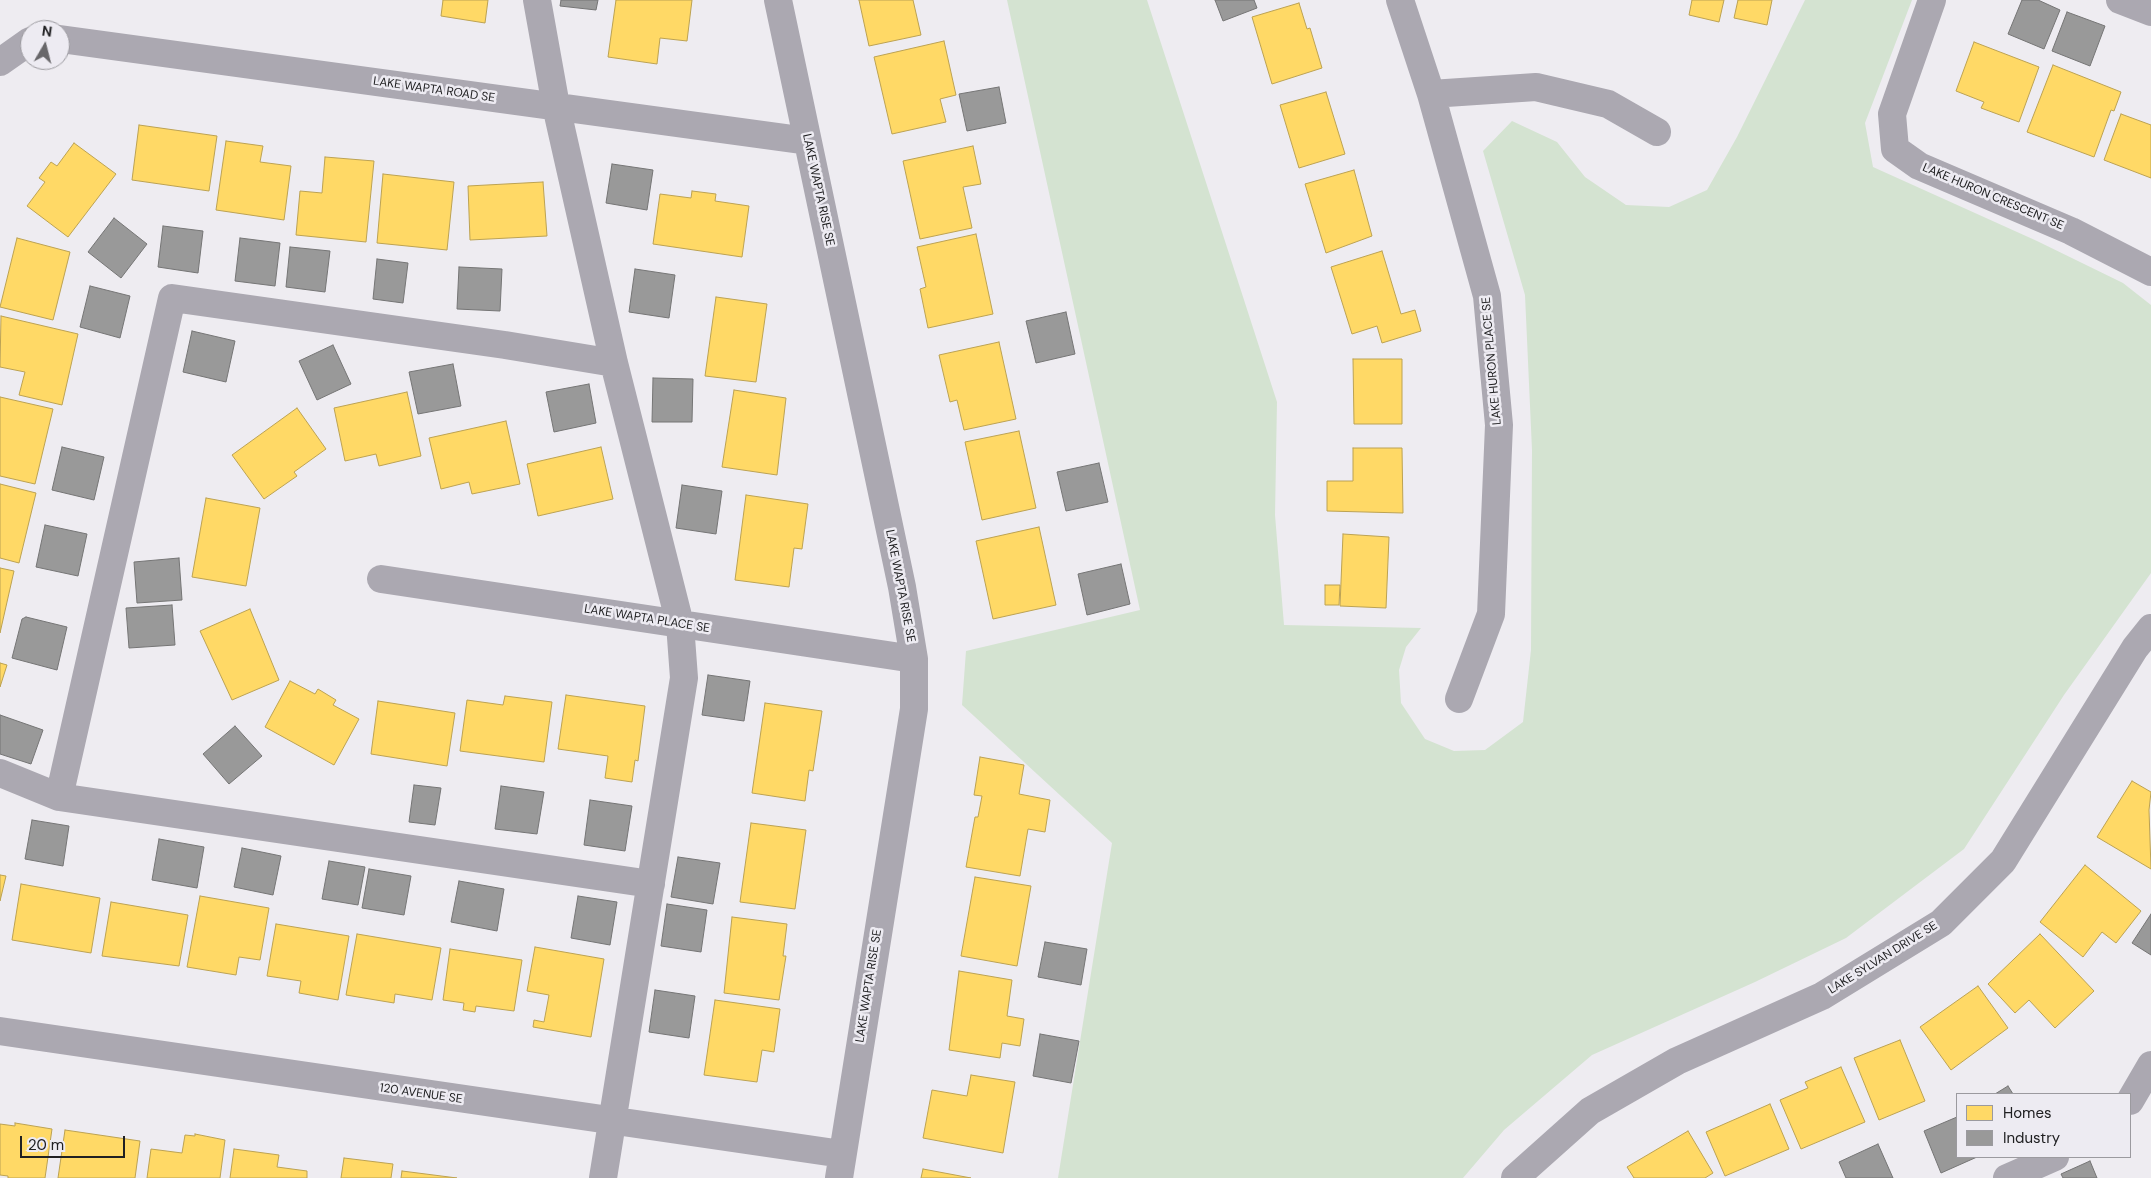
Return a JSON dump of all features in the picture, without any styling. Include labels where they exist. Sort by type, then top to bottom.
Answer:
[{"type":"street","points":[[537,0],[556,106],[614,363],[680,624],[684,678],[603,1178]]},
{"type":"street","name":"LAKE WAPTA RISE SE","points":[[778,0],[902,586],[914,659],[914,709],[841,1166]]},
{"type":"street","name":"LAKE HURON PLACE SE","points":[[1400,0],[1431,94],[1487,296],[1498,425],[1491,614],[1459,699]]},
{"type":"street","name":"LAKE HURON CRESCENT SE","points":[[1932,0],[1892,114],[1895,149],[1919,166],[2071,231],[2151,272]]},
{"type":"street","points":[[2120,0],[2151,12]]},
{"type":"street","name":"LAKE WAPTA ROAD SE","points":[[70,40],[808,141]]},
{"type":"street","points":[[0,62],[20,47]]},
{"type":"street","points":[[1431,94],[1536,86],[1608,104],[1657,132]]},
{"type":"street","points":[[60,797],[172,298],[505,345],[614,363]]},
{"type":"street","name":"LAKE WAPTA PLACE SE","points":[[381,579],[914,659]]},
{"type":"street","name":"LAKE SYLVAN DRIVE SE","points":[[1515,1178],[1590,1112],[1677,1061],[1822,996],[1941,923],[2003,861],[2135,648],[2151,628]]},
{"type":"street","points":[[0,773],[60,797],[651,884]]},
{"type":"street","name":"120 AVENUE SE","points":[[0,1031],[611,1122],[841,1166]]},
{"type":"street","points":[[2131,1099],[2151,1065]]},
{"type":"street","points":[[2007,1178],[2053,1158]]},
{"type":"green space","points":[[1007,0],[1147,0],[1277,402],[1275,515],[1284,625],[1421,628],[1406,647],[1399,670],[1401,703],[1425,739],[1454,751],[1485,750],[1523,722],[1531,650],[1532,450],[1525,295],[1483,151],[1512,121],[1557,142],[1585,177],[1626,205],[1669,207],[1707,190],[1737,137],[1805,0],[1912,0],[1865,123],[1873,167],[2037,241],[2123,283],[2151,305],[2151,573],[2064,695],[1964,849],[1846,938],[1755,982],[1592,1055],[1504,1130],[1463,1178],[1058,1178],[1112,843],[962,705],[966,651],[1140,610]]},
{"type":"building: Homes","points":[[443,0],[488,0],[485,23],[441,16]]},
{"type":"building: Homes","points":[[616,0],[692,0],[687,41],[660,38],[657,64],[608,57]]},
{"type":"building: Homes","points":[[859,0],[913,0],[921,35],[869,46]]},
{"type":"building: Homes","points":[[1692,0],[1724,0],[1719,22],[1689,15]]},
{"type":"building: Homes","points":[[1738,0],[1772,0],[1767,25],[1734,18]]},
{"type":"building: Homes","points":[[1299,3],[1307,29],[1310,28],[1322,68],[1272,84],[1252,17]]},
{"type":"building: Homes","points":[[944,41],[956,95],[940,99],[946,122],[892,134],[874,57]]},
{"type":"building: Homes","points":[[1974,42],[2039,67],[2019,122],[1981,108],[1984,102],[1956,91]]},
{"type":"building: Homes","points":[[2053,65],[2121,92],[2114,111],[2111,110],[2094,157],[2027,132]]},
{"type":"building: Homes","points":[[1326,92],[1345,154],[1299,168],[1280,105]]},
{"type":"building: Homes","points":[[2121,114],[2151,125],[2151,178],[2104,160]]},
{"type":"building: Homes","points":[[139,125],[217,136],[209,191],[132,180]]},
{"type":"building: Homes","points":[[226,141],[263,146],[260,162],[291,166],[284,220],[216,210]]},
{"type":"building: Homes","points":[[74,143],[116,174],[68,237],[27,206],[45,182],[39,178],[51,162],[57,166]]},
{"type":"building: Homes","points":[[973,146],[981,184],[963,187],[972,228],[920,239],[903,161]]},
{"type":"building: Homes","points":[[325,157],[374,161],[366,242],[296,235],[300,191],[322,193]]},
{"type":"building: Homes","points":[[1354,170],[1372,236],[1326,253],[1305,184]]},
{"type":"building: Homes","points":[[383,174],[454,182],[447,250],[377,243]]},
{"type":"building: Homes","points":[[543,182],[547,236],[470,240],[468,186]]},
{"type":"building: Homes","points":[[692,191],[716,194],[715,201],[749,206],[742,257],[653,244],[660,194],[691,198]]},
{"type":"building: Homes","points":[[976,234],[993,314],[928,328],[920,289],[926,287],[917,247]]},
{"type":"building: Homes","points":[[17,238],[70,252],[53,320],[0,307]]},
{"type":"building: Homes","points":[[1382,251],[1401,314],[1415,310],[1421,331],[1382,343],[1377,326],[1352,334],[1331,267]]},
{"type":"building: Homes","points":[[716,297],[767,304],[756,382],[705,376]]},
{"type":"building: Homes","points":[[1,316],[78,334],[62,405],[19,395],[25,372],[0,367]]},
{"type":"building: Homes","points":[[999,342],[1016,419],[964,430],[957,400],[950,402],[939,355]]},
{"type":"building: Homes","points":[[1353,359],[1402,359],[1402,424],[1354,424]]},
{"type":"building: Homes","points":[[734,390],[786,398],[777,475],[722,467]]},
{"type":"building: Homes","points":[[407,392],[421,456],[379,466],[376,454],[345,461],[334,408]]},
{"type":"building: Homes","points":[[0,397],[53,409],[35,484],[0,476]]},
{"type":"building: Homes","points":[[297,408],[326,449],[294,472],[297,476],[264,499],[232,455]]},
{"type":"building: Homes","points":[[506,421],[520,484],[472,494],[469,482],[441,489],[429,438]]},
{"type":"building: Homes","points":[[1019,431],[1036,508],[982,520],[965,442]]},
{"type":"building: Homes","points":[[601,447],[613,499],[538,516],[527,464]]},
{"type":"building: Homes","points":[[1353,448],[1402,448],[1403,513],[1327,511],[1327,481],[1353,481]]},
{"type":"building: Homes","points":[[0,484],[36,493],[19,563],[0,558]]},
{"type":"building: Homes","points":[[746,495],[808,504],[802,549],[794,548],[789,587],[735,580]]},
{"type":"building: Homes","points":[[206,498],[260,508],[246,586],[192,577]]},
{"type":"building: Homes","points":[[1039,527],[1056,605],[993,619],[976,541]]},
{"type":"building: Homes","points":[[1343,534],[1389,537],[1386,608],[1340,606]]},
{"type":"building: Homes","points":[[0,568],[14,571],[0,633]]},
{"type":"building: Homes","points":[[1325,585],[1340,585],[1339,605],[1325,605]]},
{"type":"building: Homes","points":[[250,609],[279,680],[232,700],[200,631]]},
{"type":"building: Homes","points":[[0,663],[7,665],[0,687]]},
{"type":"building: Homes","points":[[290,681],[315,694],[318,689],[336,700],[333,705],[359,719],[334,765],[265,727]]},
{"type":"building: Homes","points":[[566,695],[645,706],[638,761],[635,760],[632,782],[605,778],[608,756],[558,749]]},
{"type":"building: Homes","points":[[505,696],[552,702],[544,762],[460,751],[467,700],[503,705]]},
{"type":"building: Homes","points":[[378,701],[455,713],[447,766],[371,754]]},
{"type":"building: Homes","points":[[765,703],[822,711],[813,771],[809,770],[805,801],[752,793]]},
{"type":"building: Homes","points":[[980,757],[1024,765],[1019,794],[1050,800],[1045,832],[1028,829],[1020,876],[966,867],[975,817],[978,817],[982,796],[974,795]]},
{"type":"building: Homes","points":[[2132,781],[2151,792],[2149,810],[2151,869],[2097,837]]},
{"type":"building: Homes","points":[[751,823],[806,830],[795,909],[740,902]]},
{"type":"building: Homes","points":[[2085,865],[2141,911],[2116,943],[2102,932],[2083,957],[2040,922]]},
{"type":"building: Homes","points":[[0,875],[6,876],[0,901]]},
{"type":"building: Homes","points":[[975,877],[1031,886],[1017,966],[961,956]]},
{"type":"building: Homes","points":[[21,884],[100,898],[91,953],[12,940]]},
{"type":"building: Homes","points":[[200,896],[269,908],[260,960],[239,957],[236,975],[187,967]]},
{"type":"building: Homes","points":[[111,902],[188,915],[179,966],[102,956]]},
{"type":"building: Homes","points":[[732,917],[787,924],[783,956],[786,956],[779,1000],[724,993]]},
{"type":"building: Homes","points":[[276,924],[349,936],[338,1000],[299,993],[301,981],[267,976]]},
{"type":"building: Homes","points":[[357,934],[441,948],[432,1000],[395,994],[394,1003],[346,995]]},
{"type":"building: Homes","points":[[2040,934],[2094,991],[2055,1028],[2029,1000],[2015,1013],[1988,984]]},
{"type":"building: Homes","points":[[535,947],[604,959],[591,1037],[533,1027],[534,1020],[544,1022],[549,995],[527,991]]},
{"type":"building: Homes","points":[[450,949],[522,960],[514,1011],[476,1006],[475,1012],[463,1010],[464,1003],[443,1000]]},
{"type":"building: Homes","points":[[959,971],[1012,980],[1007,1016],[1024,1019],[1020,1046],[1002,1043],[1000,1058],[949,1050]]},
{"type":"building: Homes","points":[[1978,986],[2008,1028],[1951,1070],[1920,1027]]},
{"type":"building: Homes","points":[[715,1000],[780,1009],[774,1052],[762,1050],[757,1082],[704,1075]]},
{"type":"building: Homes","points":[[1900,1040],[1925,1101],[1879,1120],[1854,1058]]},
{"type":"building: Homes","points":[[1841,1067],[1865,1122],[1801,1149],[1780,1100],[1808,1088],[1805,1082]]},
{"type":"building: Homes","points":[[971,1075],[1015,1082],[1003,1153],[923,1138],[932,1090],[967,1096]]},
{"type":"building: Homes","points":[[1770,1104],[1789,1149],[1725,1176],[1706,1132]]},
{"type":"building: Homes","points":[[15,1123],[52,1129],[45,1178],[8,1178],[8,1176],[0,1175],[0,1124],[15,1126]]},
{"type":"building: Homes","points":[[65,1130],[140,1141],[135,1178],[58,1178]]},
{"type":"building: Homes","points":[[1688,1131],[1713,1173],[1705,1178],[1634,1178],[1627,1167]]},
{"type":"building: Homes","points":[[195,1134],[225,1140],[220,1178],[147,1178],[151,1149],[182,1153],[185,1135],[195,1136]]},
{"type":"building: Homes","points":[[234,1149],[279,1155],[277,1167],[307,1171],[307,1178],[230,1178]]},
{"type":"building: Homes","points":[[344,1158],[393,1164],[391,1178],[341,1178]]},
{"type":"building: Homes","points":[[923,1169],[971,1178],[921,1178]]},
{"type":"building: Homes","points":[[402,1171],[457,1178],[401,1178]]},
{"type":"building: Industry","points":[[561,0],[598,0],[596,10],[560,6]]},
{"type":"building: Industry","points":[[1215,0],[1254,0],[1257,8],[1223,21]]},
{"type":"building: Industry","points":[[2022,0],[2038,0],[2060,10],[2044,49],[2008,34]]},
{"type":"building: Industry","points":[[2067,12],[2105,26],[2090,66],[2052,51]]},
{"type":"building: Industry","points":[[999,87],[1006,123],[967,131],[959,94]]},
{"type":"building: Industry","points":[[612,164],[653,170],[647,210],[606,203]]},
{"type":"building: Industry","points":[[114,218],[147,244],[121,278],[88,252]]},
{"type":"building: Industry","points":[[163,226],[203,231],[198,273],[158,267]]},
{"type":"building: Industry","points":[[240,238],[280,243],[275,286],[235,281]]},
{"type":"building: Industry","points":[[290,247],[330,251],[325,292],[286,287]]},
{"type":"building: Industry","points":[[377,259],[408,263],[403,303],[373,299]]},
{"type":"building: Industry","points":[[459,267],[502,269],[500,311],[457,309]]},
{"type":"building: Industry","points":[[635,269],[675,275],[669,318],[629,312]]},
{"type":"building: Industry","points":[[90,286],[130,296],[120,338],[80,327]]},
{"type":"building: Industry","points":[[1066,312],[1075,354],[1036,363],[1026,321]]},
{"type":"building: Industry","points":[[192,331],[235,341],[226,382],[183,372]]},
{"type":"building: Industry","points":[[333,345],[351,384],[317,400],[299,361]]},
{"type":"building: Industry","points":[[453,364],[461,406],[418,414],[409,372]]},
{"type":"building: Industry","points":[[653,378],[693,379],[692,422],[652,422]]},
{"type":"building: Industry","points":[[589,384],[596,423],[554,432],[546,392]]},
{"type":"building: Industry","points":[[62,447],[104,457],[94,500],[52,490]]},
{"type":"building: Industry","points":[[1099,463],[1108,502],[1066,511],[1057,472]]},
{"type":"building: Industry","points":[[682,485],[722,491],[716,534],[676,528]]},
{"type":"building: Industry","points":[[45,525],[87,534],[78,576],[36,567]]},
{"type":"building: Industry","points":[[179,558],[182,600],[137,603],[134,562]]},
{"type":"building: Industry","points":[[1121,564],[1130,604],[1087,615],[1078,574]]},
{"type":"building: Industry","points":[[172,605],[175,645],[129,648],[126,608]]},
{"type":"building: Industry","points":[[26,617],[67,627],[57,670],[12,658],[22,619]]},
{"type":"building: Industry","points":[[708,675],[750,681],[744,721],[702,715]]},
{"type":"building: Industry","points":[[0,715],[43,730],[31,764],[0,754]]},
{"type":"building: Industry","points":[[235,726],[262,756],[229,784],[203,754]]},
{"type":"building: Industry","points":[[414,785],[441,788],[435,825],[409,822]]},
{"type":"building: Industry","points":[[501,786],[544,792],[537,834],[495,829]]},
{"type":"building: Industry","points":[[590,800],[632,806],[625,851],[584,845]]},
{"type":"building: Industry","points":[[32,820],[69,826],[63,866],[25,859]]},
{"type":"building: Industry","points":[[159,839],[204,847],[197,888],[152,880]]},
{"type":"building: Industry","points":[[242,848],[281,856],[273,895],[234,887]]},
{"type":"building: Industry","points":[[678,857],[720,863],[713,904],[671,897]]},
{"type":"building: Industry","points":[[329,861],[365,867],[358,905],[322,899]]},
{"type":"building: Industry","points":[[369,869],[411,876],[404,915],[362,908]]},
{"type":"building: Industry","points":[[459,881],[504,889],[497,931],[451,922]]},
{"type":"building: Industry","points":[[578,896],[617,902],[610,945],[571,938]]},
{"type":"building: Industry","points":[[667,904],[707,910],[701,952],[661,946]]},
{"type":"building: Industry","points":[[2151,914],[2151,955],[2132,943]]},
{"type":"building: Industry","points":[[1045,942],[1087,949],[1081,985],[1038,977]]},
{"type":"building: Industry","points":[[655,990],[695,996],[689,1038],[649,1032]]},
{"type":"building: Industry","points":[[1040,1034],[1079,1041],[1071,1083],[1033,1076]]},
{"type":"building: Industry","points":[[2008,1086],[2012,1093],[1997,1093]]},
{"type":"building: Industry","points":[[1956,1117],[1956,1158],[1975,1158],[1941,1173],[1924,1131]]},
{"type":"building: Industry","points":[[1878,1144],[1893,1178],[1846,1178],[1839,1162]]},
{"type":"building: Industry","points":[[2090,1161],[2097,1178],[2063,1178],[2061,1174]]}]
